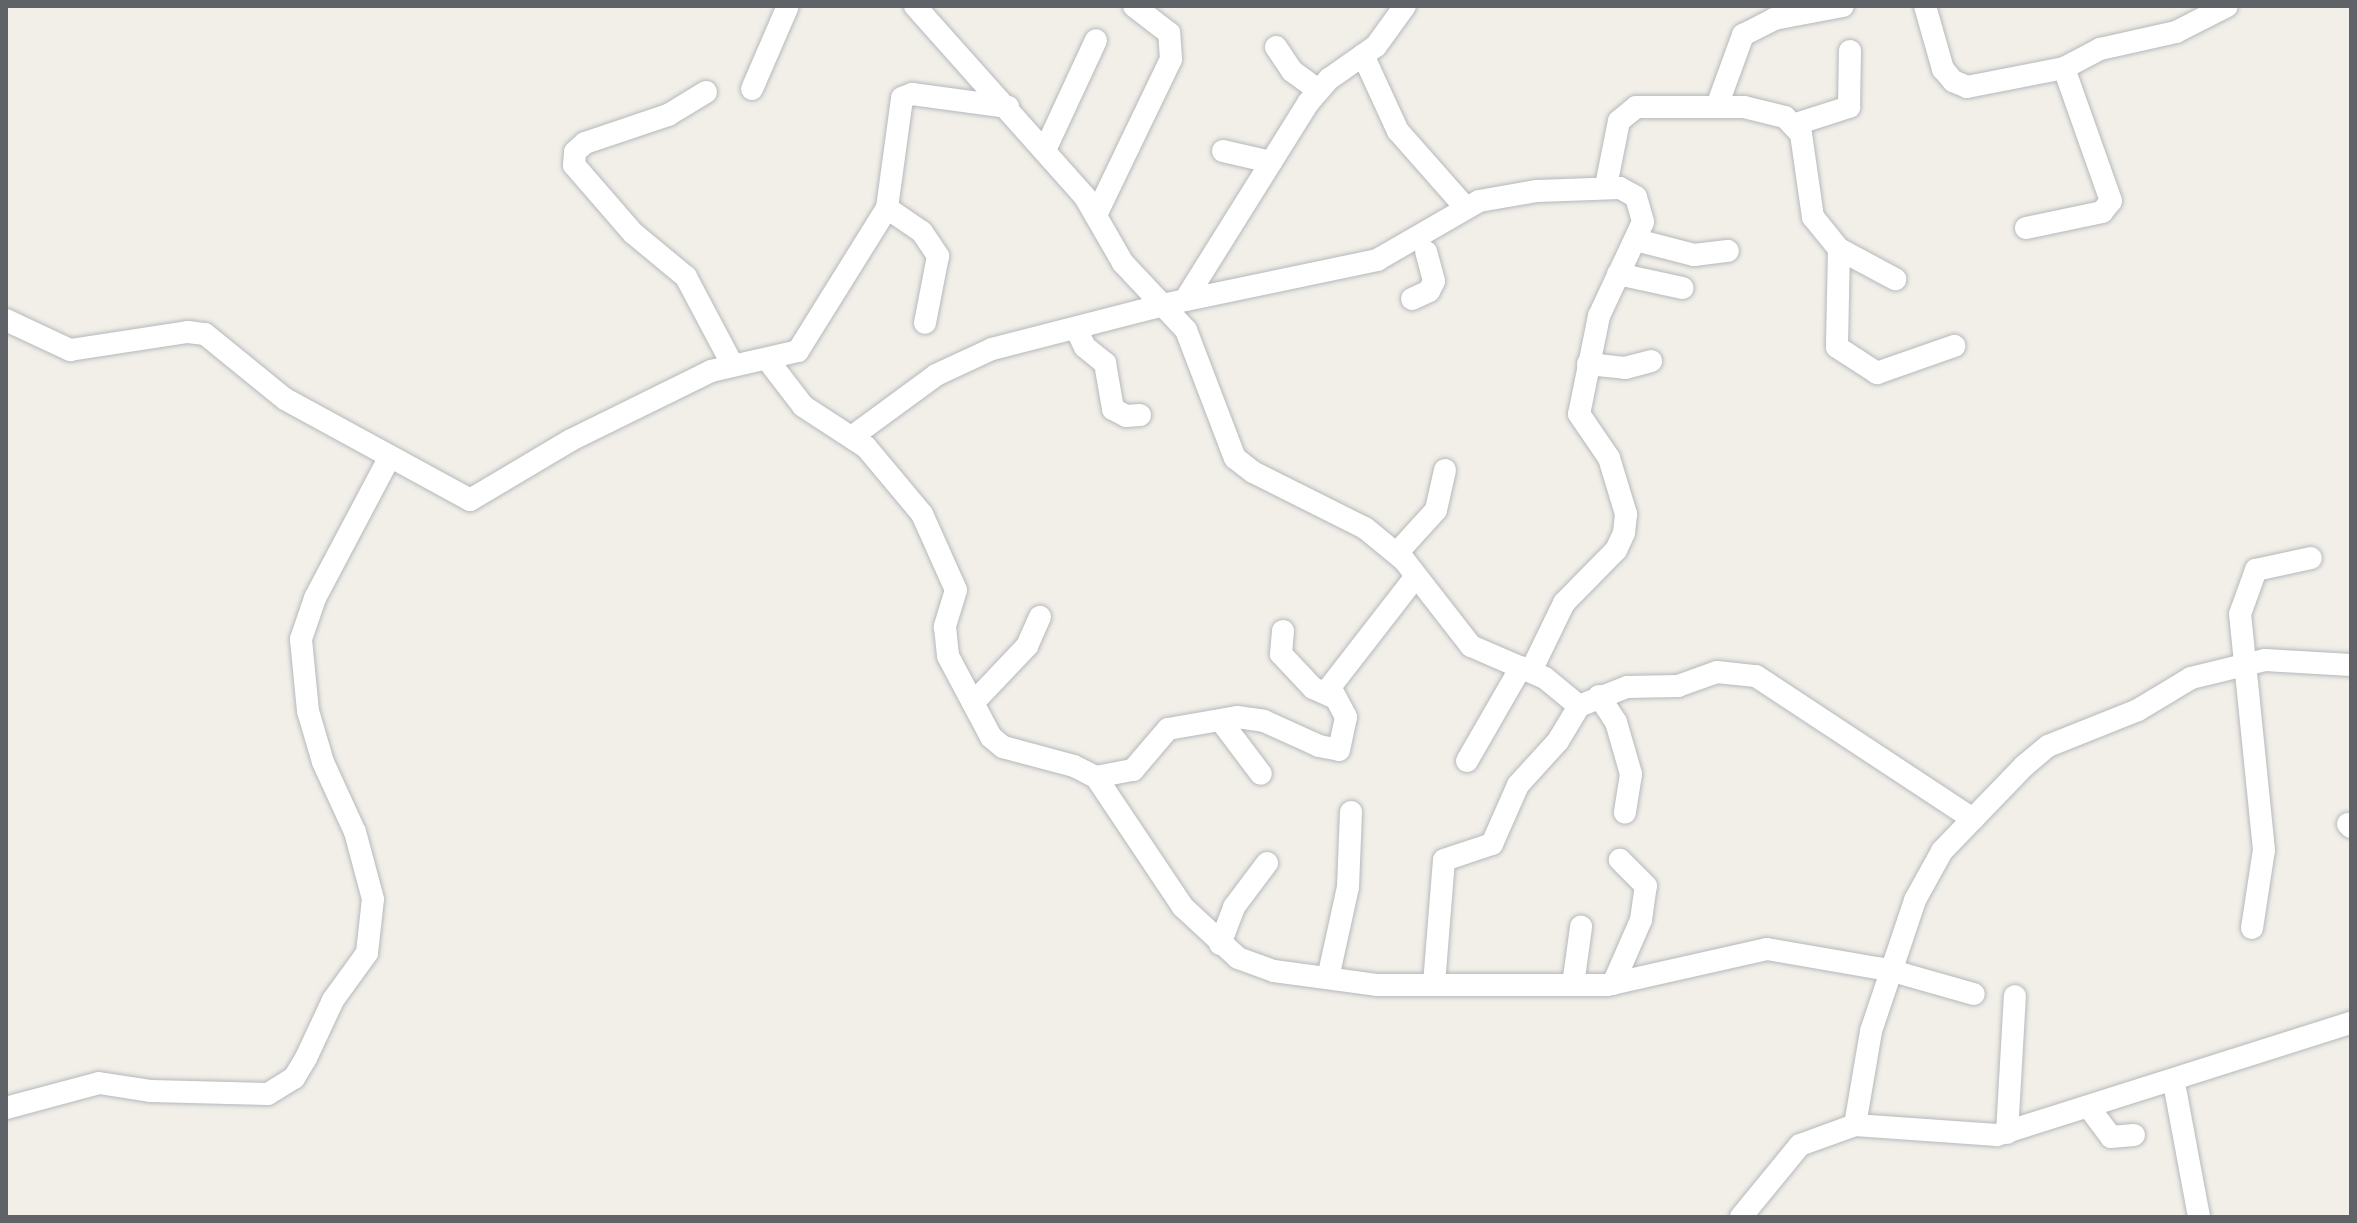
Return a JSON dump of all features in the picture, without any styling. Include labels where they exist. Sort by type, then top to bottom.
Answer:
[{"type":"street","points":[[752,89],[788,6]]},
{"type":"street","points":[[915,6],[1045,150],[1096,215],[1123,263],[1176,302],[1199,353],[1235,458],[1253,472],[1365,528],[1397,553],[1471,646],[1589,701],[1616,722],[1631,774],[1625,813]]},
{"type":"street","points":[[1096,215],[1171,59],[1173,43],[1160,15],[1134,6]]},
{"type":"street","points":[[1176,302],[1318,90],[1390,32],[1405,6]]},
{"type":"street","points":[[1717,106],[1736,45],[1743,35],[1775,12],[1843,6]]},
{"type":"street","points":[[1925,6],[1943,69],[1953,81],[1985,86],[2064,68],[2100,49],[2162,36],[2202,12],[2227,6]]},
{"type":"street","points":[[1045,150],[1096,40]]},
{"type":"street","points":[[1276,47],[1292,71],[1318,90]]},
{"type":"street","points":[[1606,186],[1615,134],[1626,112],[1636,107],[1717,106],[1770,112],[1796,124],[1849,107],[1850,51]]},
{"type":"street","points":[[1363,55],[1398,131],[1465,207]]},
{"type":"street","points":[[2026,228],[2102,212],[2111,201],[2064,68]]},
{"type":"street","points":[[706,92],[668,115],[585,143],[575,152],[574,165],[633,233],[686,277],[732,364]]},
{"type":"street","points":[[6,320],[70,350],[188,332],[205,334],[285,399],[470,500],[571,440],[732,364],[798,351],[810,340],[887,208],[902,98],[912,94],[1008,107]]},
{"type":"street","points":[[1796,124],[1813,217],[1839,249],[1895,279]]},
{"type":"street","points":[[1223,151],[1271,162]]},
{"type":"street","points":[[853,436],[963,361],[1176,302],[1377,260],[1423,245],[1465,207],[1537,191],[1606,186],[1636,197],[1643,208],[1636,240],[1599,316],[1579,414],[1609,458],[1626,514],[1624,533],[1616,550],[1564,603],[1467,761]]},
{"type":"street","points":[[887,208],[922,232],[938,256],[925,323]]},
{"type":"street","points":[[1636,240],[1694,255],[1728,251]]},
{"type":"street","points":[[1412,299],[1429,291],[1434,281],[1423,245]]},
{"type":"street","points":[[1839,249],[1835,334],[1845,356],[1877,373],[1892,372],[1954,346]]},
{"type":"street","points":[[1618,274],[1682,288]]},
{"type":"street","points":[[1076,328],[1085,347],[1105,363],[1113,409],[1126,416],[1140,415]]},
{"type":"street","points":[[767,359],[803,406],[853,436],[914,502],[954,578],[955,603],[943,642],[991,737],[1003,747],[1074,766],[1096,777],[1183,907],[1220,944],[1254,967],[1378,985],[1613,984],[1767,949],[1889,970],[1974,994]]},
{"type":"street","points":[[1588,364],[1625,368],[1651,361]]},
{"type":"street","points":[[6,1108],[99,1083],[151,1091],[268,1094],[294,1078],[306,1058],[333,1000],[367,953],[373,899],[355,832],[323,762],[308,711],[301,639],[315,598],[389,458]]},
{"type":"street","points":[[1397,553],[1436,510],[1445,470]]},
{"type":"street","points":[[2252,928],[2264,850],[2240,614],[2256,570],[2311,558]]},
{"type":"street","points":[[1331,696],[1334,679],[1416,576]]},
{"type":"street","points":[[973,703],[1027,646],[1040,617]]},
{"type":"street","points":[[1096,777],[1133,770],[1168,729],[1251,717],[1339,750],[1346,717],[1331,696],[1313,688],[1281,654],[1283,631]]},
{"type":"street","points":[[1855,1125],[1871,1031],[1889,970],[1928,873],[1973,819],[2048,746],[2138,710],[2191,678],[2243,662],[2351,665]]},
{"type":"street","points":[[1434,984],[1444,860],[1492,844],[1518,785],[1589,701],[1627,687],[1692,684],[1717,672],[1756,676],[1973,819]]},
{"type":"street","points":[[1221,721],[1261,774]]},
{"type":"street","points":[[1328,978],[1348,887],[1351,812]]},
{"type":"street","points":[[1613,984],[1645,901],[1646,886],[1638,873],[1620,860]]},
{"type":"street","points":[[1220,944],[1234,907],[1267,863]]},
{"type":"street","points":[[1573,985],[1581,927]]},
{"type":"street","points":[[2007,1133],[2015,996]]},
{"type":"street","points":[[1741,1217],[1800,1145],[1855,1125],[1964,1135],[2007,1133],[2174,1083],[2351,1023]]},
{"type":"street","points":[[2174,1083],[2199,1217]]},
{"type":"street","points":[[2090,1109],[2111,1137],[2134,1135]]}]
